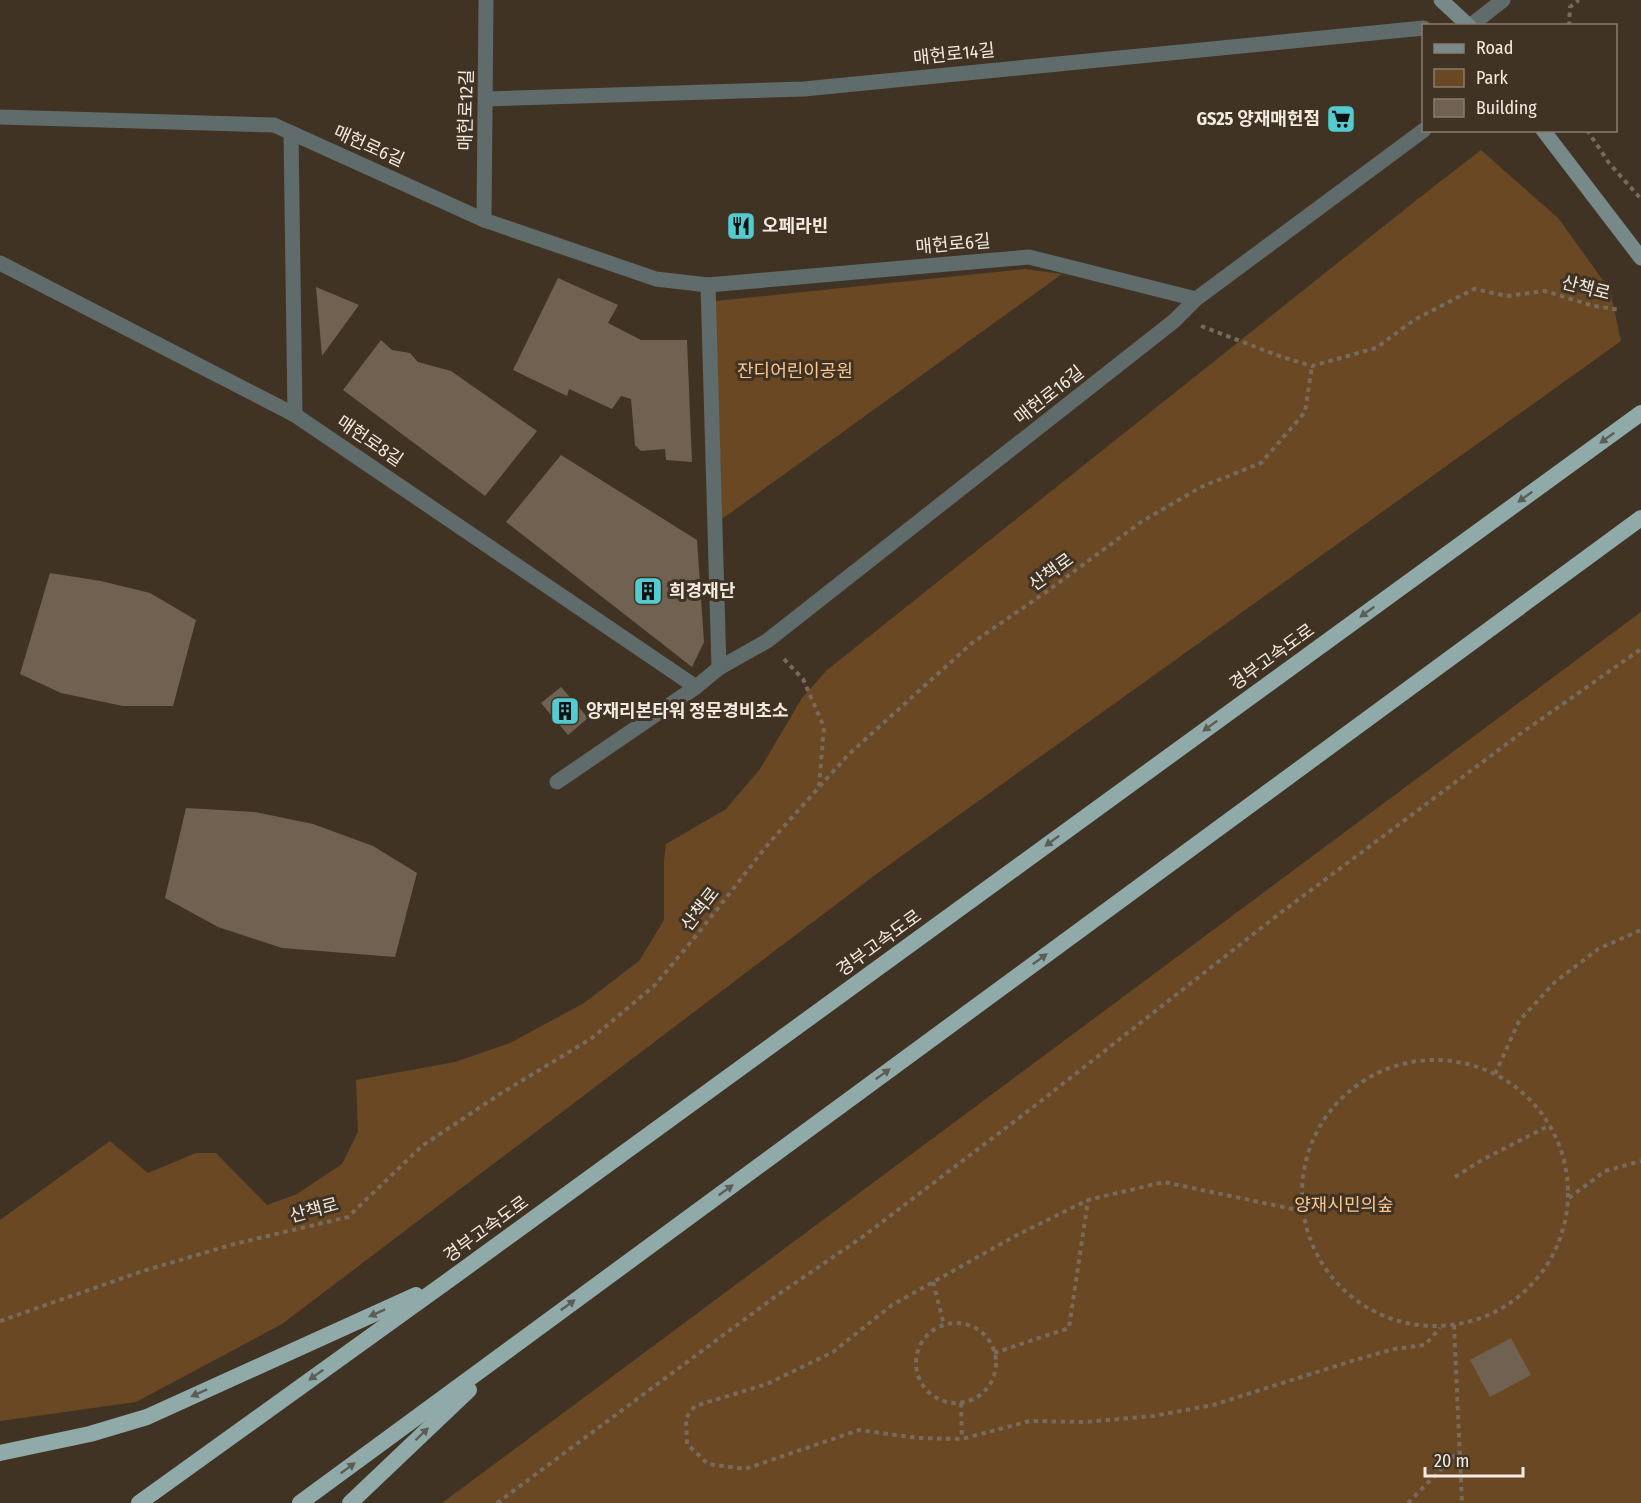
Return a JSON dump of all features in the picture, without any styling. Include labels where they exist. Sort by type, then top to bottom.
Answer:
[{"type":"highway","name":"경부고속도로","points":[[139,1503],[1641,413]]},
{"type":"highway","points":[[300,1503],[1635,522]]},
{"type":"highway","points":[[0,1453],[90,1434],[147,1417],[449,1280]]},
{"type":"highway","points":[[350,1503],[521,1340]]},
{"type":"main road","points":[[1441,0],[1468,24]]},
{"type":"main road","points":[[1545,132],[1641,258]]},
{"type":"street","name":"매헌로12길","points":[[484,220],[486,0]]},
{"type":"street","points":[[1473,24],[1503,0]]},
{"type":"street","name":"매헌로14길","points":[[486,99],[804,88],[1422,28]]},
{"type":"street","name":"매헌로6길","points":[[0,117],[274,125],[484,220],[656,279],[708,285],[1029,257],[1197,299]]},
{"type":"street","name":"매헌로16길","points":[[557,782],[696,687],[719,668],[767,641],[1174,321],[1197,299],[1422,131]]},
{"type":"street","points":[[291,133],[295,415]]},
{"type":"street","name":"매헌로8길","points":[[0,263],[295,415],[696,687]]},
{"type":"street","points":[[708,285],[719,668]]},
{"type":"path","points":[[1569,24],[1570,6],[1579,0]]},
{"type":"path","points":[[1588,132],[1609,163],[1641,199]]},
{"type":"path","name":"산책로","points":[[0,1322],[143,1271],[211,1251],[348,1217],[422,1146],[500,1094],[592,1038],[655,985],[769,843],[848,755],[972,643],[1141,522],[1201,487],[1261,463],[1305,412],[1312,366],[1376,348],[1414,320],[1474,289],[1508,296],[1545,291],[1594,306],[1621,310]]},
{"type":"path","points":[[1174,321],[1204,327],[1312,366]]},
{"type":"path","points":[[767,641],[803,679],[824,727],[819,788]]},
{"type":"path","points":[[497,1503],[766,1303],[861,1238],[1289,908],[1520,734],[1641,649]]},
{"type":"path","points":[[1496,1074],[1519,1021],[1555,982],[1598,949],[1641,930]]},
{"type":"path","points":[[1425,1059],[1461,1061],[1496,1074],[1527,1095],[1550,1125],[1564,1160],[1569,1198],[1561,1238],[1542,1273],[1514,1302],[1479,1320],[1440,1328],[1401,1324],[1365,1308],[1335,1282],[1313,1250],[1302,1212],[1302,1175],[1312,1140],[1331,1109],[1357,1084],[1389,1067],[1425,1059]]},
{"type":"path","points":[[1455,1177],[1482,1160],[1550,1125]]},
{"type":"path","points":[[1569,1198],[1605,1171],[1641,1161]]},
{"type":"path","points":[[1302,1212],[1164,1182],[1088,1200],[1017,1234],[892,1305],[833,1352],[767,1384],[695,1406],[686,1418],[687,1444],[708,1464],[746,1469],[859,1430],[918,1438],[962,1439],[1030,1421],[1085,1422],[1153,1416],[1213,1406],[1355,1360],[1425,1345],[1440,1328]]},
{"type":"path","points":[[994,1353],[1069,1328],[1088,1200]]},
{"type":"path","points":[[933,1282],[944,1325]]},
{"type":"path","points":[[957,1323],[980,1332],[989,1341],[994,1353],[996,1366],[992,1380],[985,1391],[974,1399],[961,1403],[935,1398],[925,1389],[918,1377],[916,1364],[923,1340],[944,1325],[957,1323]]},
{"type":"path","points":[[1454,1325],[1462,1503]]},
{"type":"path","points":[[961,1403],[962,1439]]},
{"type":"path","points":[[1408,1503],[1460,1451]]},
{"type":"green space","points":[[1481,150],[1559,219],[1610,290],[1621,341],[875,875],[282,1324],[136,1402],[0,1421],[0,1220],[110,1141],[148,1173],[196,1153],[216,1153],[267,1205],[297,1194],[342,1164],[358,1132],[356,1080],[455,1062],[510,1043],[584,1003],[639,961],[664,920],[666,844],[726,809],[760,769],[802,698],[827,670]]},
{"type":"green space","name":"잔디어린이공원","points":[[1025,269],[1062,274],[722,519],[715,301]]},
{"type":"green space","name":"양재시민의숲","points":[[1641,612],[1641,1503],[442,1503]]},
{"type":"building","points":[[558,278],[618,305],[608,323],[641,340],[687,340],[692,462],[666,460],[665,449],[641,451],[635,445],[631,399],[621,396],[612,409],[569,389],[567,396],[513,370]]},
{"type":"building","points":[[316,287],[359,305],[322,356]]},
{"type":"building","points":[[381,340],[392,350],[410,353],[418,362],[451,371],[537,431],[485,496],[343,390]]},
{"type":"building","name":"희경재단","points":[[561,455],[697,540],[704,642],[692,667],[506,522]]},
{"type":"building","points":[[50,573],[101,581],[150,593],[196,620],[173,706],[123,706],[61,693],[20,674]]},
{"type":"building","name":"양재리본타워 정문경비초소","points":[[561,687],[588,718],[568,735],[541,703]]},
{"type":"building","points":[[186,808],[255,812],[313,824],[373,846],[417,873],[395,957],[282,948],[218,927],[165,898]]},
{"type":"building","points":[[1511,1338],[1531,1375],[1490,1397],[1470,1360]]},
{"type":"place","name":"GS25 양재매헌점","points":[[1341,119]]},
{"type":"place","name":"오페라빈","points":[[741,226]]},
{"type":"place","name":"희경재단","points":[[648,591]]},
{"type":"place","name":"양재리본타워 정문경비초소","points":[[565,711]]}]
